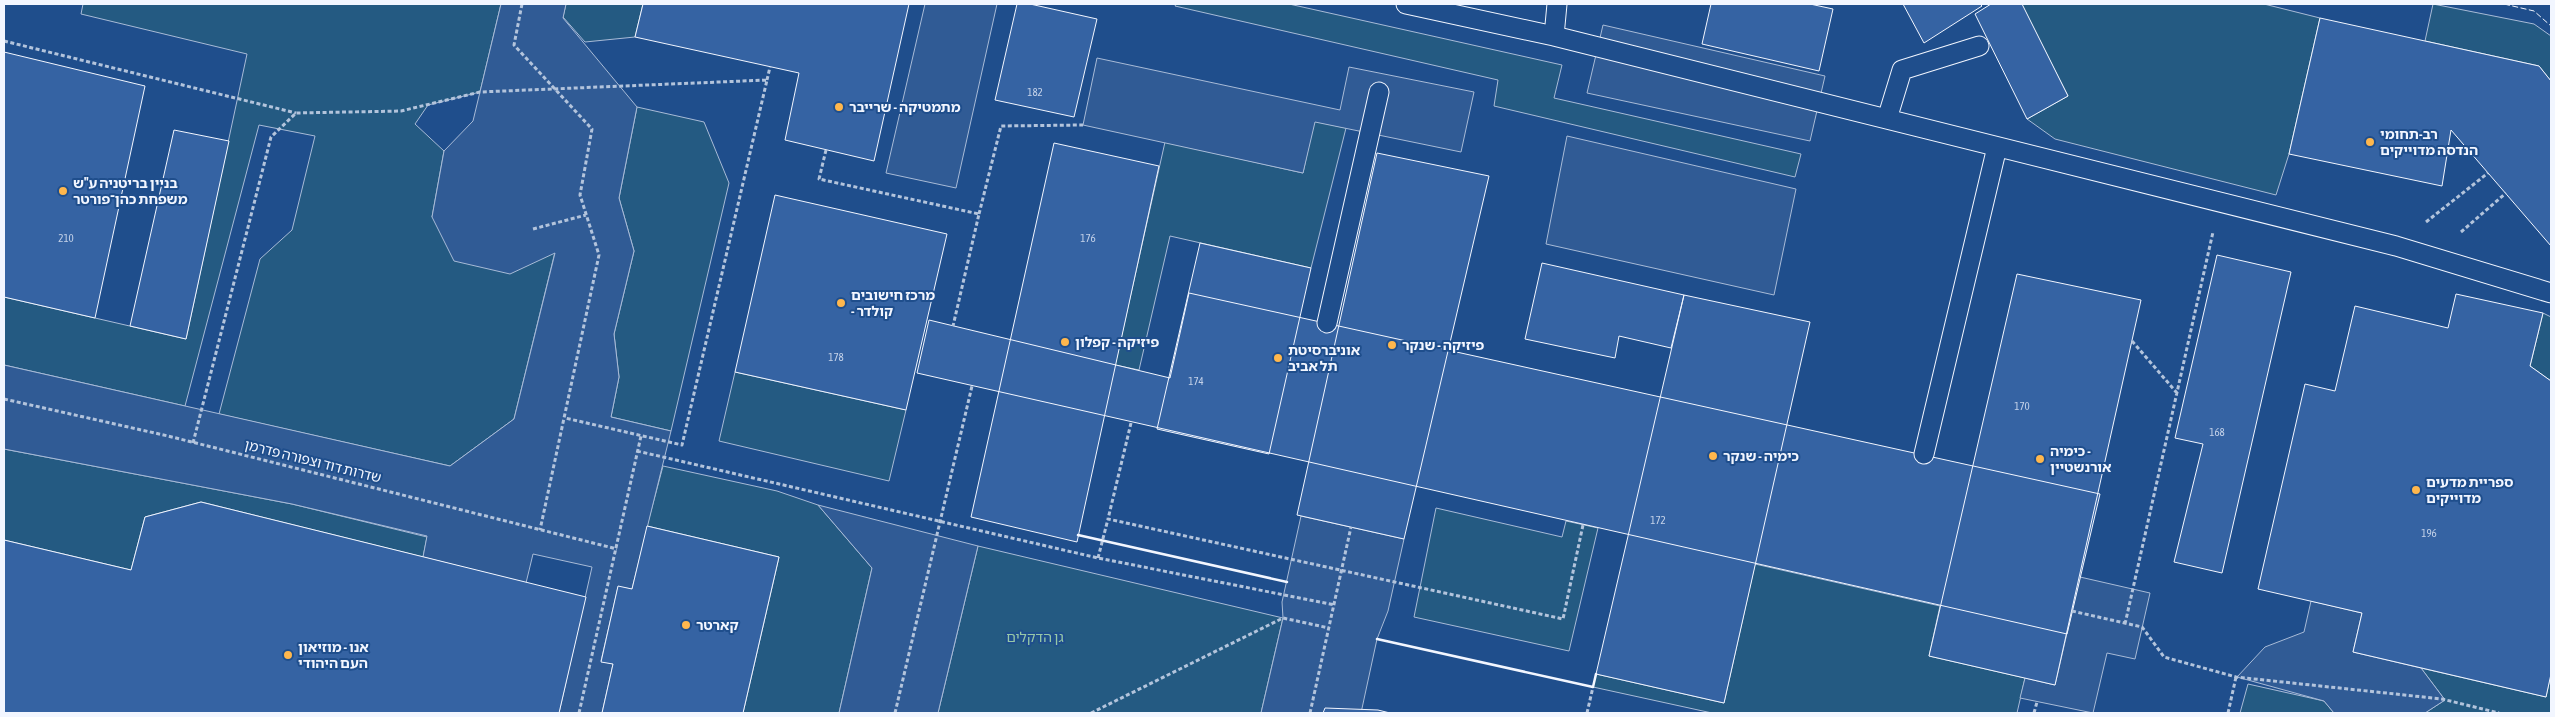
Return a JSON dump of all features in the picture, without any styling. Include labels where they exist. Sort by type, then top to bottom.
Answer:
[{"type":"lane","points":[[1406,4],[1554,36],[2396,246],[2551,294]]},
{"type":"lane","points":[[1554,36],[1557,4]]},
{"type":"lane","points":[[1887,119],[1902,70],[1979,46]]},
{"type":"lane","points":[[1326,323],[1379,92]]},
{"type":"lane","points":[[1924,454],[1997,147]]},
{"type":"path","points":[[522,4],[514,45],[592,129],[580,195],[599,255],[540,530]]},
{"type":"path","points":[[4,41],[296,113],[401,111],[480,92],[767,80]]},
{"type":"path","points":[[565,418],[682,445],[770,67]]},
{"type":"path","points":[[193,443],[271,138],[296,113]]},
{"type":"path","points":[[953,326],[1001,126],[1083,125]]},
{"type":"path","points":[[826,150],[819,179],[979,214]]},
{"type":"path","points":[[2427,221],[2488,173]]},
{"type":"path","points":[[2432,257],[2506,193]]},
{"type":"path","points":[[2126,624],[2220,202]]},
{"type":"path","points":[[533,229],[586,215]]},
{"type":"path","points":[[2132,342],[2177,394]]},
{"type":"path","points":[[895,713],[942,522],[972,386]]},
{"type":"path","name":"שדרות דוד וצפורה פדרמן","points":[[4,399],[193,443],[617,549]]},
{"type":"path","points":[[1098,558],[1131,423]]},
{"type":"path","points":[[578,713],[617,549],[641,436]]},
{"type":"path","points":[[637,452],[1098,558],[1335,605]]},
{"type":"path","points":[[1108,519],[1563,619],[1583,525]]},
{"type":"path","points":[[1310,713],[1351,527]]},
{"type":"path","points":[[2072,611],[2142,627],[2164,657],[2236,677],[2442,699],[2497,712]]},
{"type":"path","points":[[1091,713],[1283,618],[1329,628]]},
{"type":"path","points":[[2228,713],[2236,677]]},
{"type":"path","points":[[1587,713],[1592,687]]},
{"type":"path","points":[[2034,713],[2037,702]]},
{"type":"green space","points":[[83,4],[501,4],[480,92],[428,105],[415,124],[444,151],[432,217],[555,252],[514,419],[450,466],[219,414],[260,259],[292,230],[315,136],[259,125],[185,406],[4,365],[4,297],[186,339],[247,54],[81,14]]},
{"type":"green space","points":[[566,4],[643,4],[635,37],[585,42],[563,17]]},
{"type":"green space","points":[[1176,4],[1289,4],[1562,65],[1554,98],[1801,154],[1795,177],[1494,106],[1498,80],[1175,6]]},
{"type":"green space","points":[[2021,4],[2264,4],[2320,18],[2289,154],[2276,195],[2055,139],[2027,119],[2068,96]]},
{"type":"green space","points":[[2433,4],[2534,24],[2551,36],[2551,81],[2539,66],[2425,41]]},
{"type":"green space","points":[[637,107],[704,122],[729,183],[671,431],[611,417],[619,377],[614,334],[634,251],[619,198]]},
{"type":"green space","points":[[1314,121],[1346,128],[1311,268],[1170,236],[1139,370],[1115,365],[1165,142],[1303,173]]},
{"type":"green space","points":[[2543,313],[2551,317],[2551,381],[2530,366]]},
{"type":"green space","points":[[735,372],[906,410],[889,481],[719,441]]},
{"type":"green space","points":[[4,449],[292,504],[427,537],[423,557],[201,502],[145,517],[131,570],[4,540]]},
{"type":"green space","points":[[663,466],[777,491],[818,505],[872,568],[839,713],[743,713],[779,557],[647,526]]},
{"type":"green space","points":[[1436,508],[1562,537],[1566,521],[1598,528],[1569,651],[1414,617]]},
{"type":"green space","name":"גן הדקלים","points":[[978,546],[1283,618],[1261,713],[938,713]]},
{"type":"green space","points":[[1755,564],[1940,606],[1929,656],[2025,678],[2017,713],[1712,713],[1593,687],[1596,674],[1724,703]]},
{"type":"green space","points":[[2421,668],[2546,697],[2551,674],[2551,713],[2425,713],[2445,700]]},
{"type":"green space","points":[[2248,684],[2324,701],[2334,713],[2240,713]]},
{"type":"shaded area","points":[[501,4],[566,4],[563,18],[637,107],[619,198],[634,251],[614,334],[619,377],[611,417],[671,431],[632,589],[618,587],[601,661],[613,664],[602,713],[559,713],[592,567],[533,554],[526,583],[423,557],[427,536],[292,504],[4,449],[4,365],[450,466],[514,419],[555,253],[510,274],[454,261],[432,217],[444,151],[473,121]]},
{"type":"shaded area","points":[[925,4],[997,4],[956,188],[886,173]]},
{"type":"shaded area","points":[[1603,25],[1825,76],[1810,141],[1587,93]]},
{"type":"shaded area","points":[[1097,58],[1340,110],[1349,67],[1474,92],[1461,152],[1315,122],[1303,173],[1083,125]]},
{"type":"shaded area","points":[[1567,136],[1796,189],[1774,295],[1546,244]]},
{"type":"shaded area","points":[[818,505],[978,546],[938,713],[839,713],[872,568]]},
{"type":"shaded area","points":[[1301,516],[1404,539],[1388,611],[1377,639],[1361,713],[1261,713],[1283,618],[1282,602]]},
{"type":"shaded area","points":[[2080,577],[2150,593],[2135,659],[2107,653],[2093,713],[2020,698],[2025,678],[2055,685]]},
{"type":"shaded area","points":[[2311,601],[2362,613],[2353,652],[2421,668],[2445,700],[2425,713],[2334,713],[2324,701],[2237,677],[2265,647],[2304,632]]},
{"type":"building","name":"מתמטיקה - שרייבר","points":[[643,4],[909,4],[874,161],[785,140],[799,73],[635,37]]},
{"type":"building","points":[[1017,4],[1030,4],[1097,19],[1074,117],[995,100]]},
{"type":"building","points":[[1711,4],[1810,4],[1833,9],[1819,71],[1702,44]]},
{"type":"building","points":[[1903,4],[1980,4],[1982,6],[1924,43]]},
{"type":"building","points":[[1991,4],[2022,4],[2068,96],[2027,119],[1975,14]]},
{"type":"building","name":"רב-תחומי הנדסה מדוייקים","points":[[2320,18],[2539,66],[2551,81],[2551,246],[2451,130],[2442,186],[2289,154]]},
{"type":"building","name":"בניין בריטניה ע''ש משפחת כהן־פורטר","points":[[4,52],[145,86],[95,318],[4,297]]},
{"type":"building","points":[[174,130],[229,141],[186,339],[130,326]]},
{"type":"building","name":"פיזיקה - קפלון","points":[[1054,143],[1159,166],[1077,542],[971,517]]},
{"type":"building","name":"פיזיקה - שנקר","points":[[1377,153],[1489,176],[1404,539],[1297,515]]},
{"type":"building","name":"מרכז חישובים - קולדר","points":[[775,195],[947,234],[906,410],[735,372]]},
{"type":"building","points":[[1200,243],[1311,268],[1269,454],[1157,429]]},
{"type":"building","points":[[2217,255],[2291,272],[2222,573],[2174,562],[2203,444],[2175,438]]},
{"type":"building","points":[[1542,263],[1684,295],[1671,348],[1619,336],[1615,358],[1525,339]]},
{"type":"building","name":"כימיה - אורנשטיין","points":[[2017,274],[2141,300],[2055,685],[1929,656]]},
{"type":"building","points":[[1189,293],[2100,494],[2067,634],[917,373],[929,320],[1170,378]]},
{"type":"building","name":"ספריית מדעים מדוייקים","points":[[2456,294],[2543,313],[2530,366],[2551,381],[2551,674],[2546,697],[2353,652],[2362,613],[2258,589],[2305,384],[2335,391],[2355,306],[2448,328]]},
{"type":"building","name":"כימיה - שנקר","points":[[1684,295],[1810,322],[1724,703],[1596,674]]},
{"type":"building","name":"אנו - מוזיאון העם היהודי","points":[[201,502],[586,597],[559,713],[4,713],[4,540],[131,570],[145,517]]},
{"type":"building","name":"קארטר","points":[[647,526],[779,557],[743,713],[602,713],[613,664],[601,662],[618,586],[632,589]]},
{"type":"building","points":[[1325,708],[1378,710],[1390,713],[1323,713]]},
{"type":"fence","points":[[2504,4],[2534,11],[2551,26]]},
{"type":"wall","points":[[1078,535],[1287,582]]},
{"type":"wall","points":[[1377,639],[1593,687],[1596,674]]},
{"type":"place","name":"מתמטיקה - שרייבר","points":[[839,107]]},
{"type":"place","name":"רב-תחומי הנדסה מדוייקים","points":[[2370,142]]},
{"type":"place","name":"בניין בריטניה ע''ש משפחת כהן־פורטר","points":[[63,191]]},
{"type":"place","name":"מרכז חישובים - קולדר","points":[[841,303]]},
{"type":"place","name":"פיזיקה - קפלון","points":[[1065,342]]},
{"type":"place","name":"פיזיקה - שנקר","points":[[1392,345]]},
{"type":"place","name":"אוניברסיטת תל אביב","points":[[1278,358]]},
{"type":"place","name":"כימיה - שנקר","points":[[1713,456]]},
{"type":"place","name":"כימיה - אורנשטיין","points":[[2040,459]]},
{"type":"place","name":"ספריית מדעים מדוייקים","points":[[2416,490]]},
{"type":"place","name":"קארטר","points":[[686,625]]},
{"type":"place","name":"אנו - מוזיאון העם היהודי","points":[[288,655]]}]
